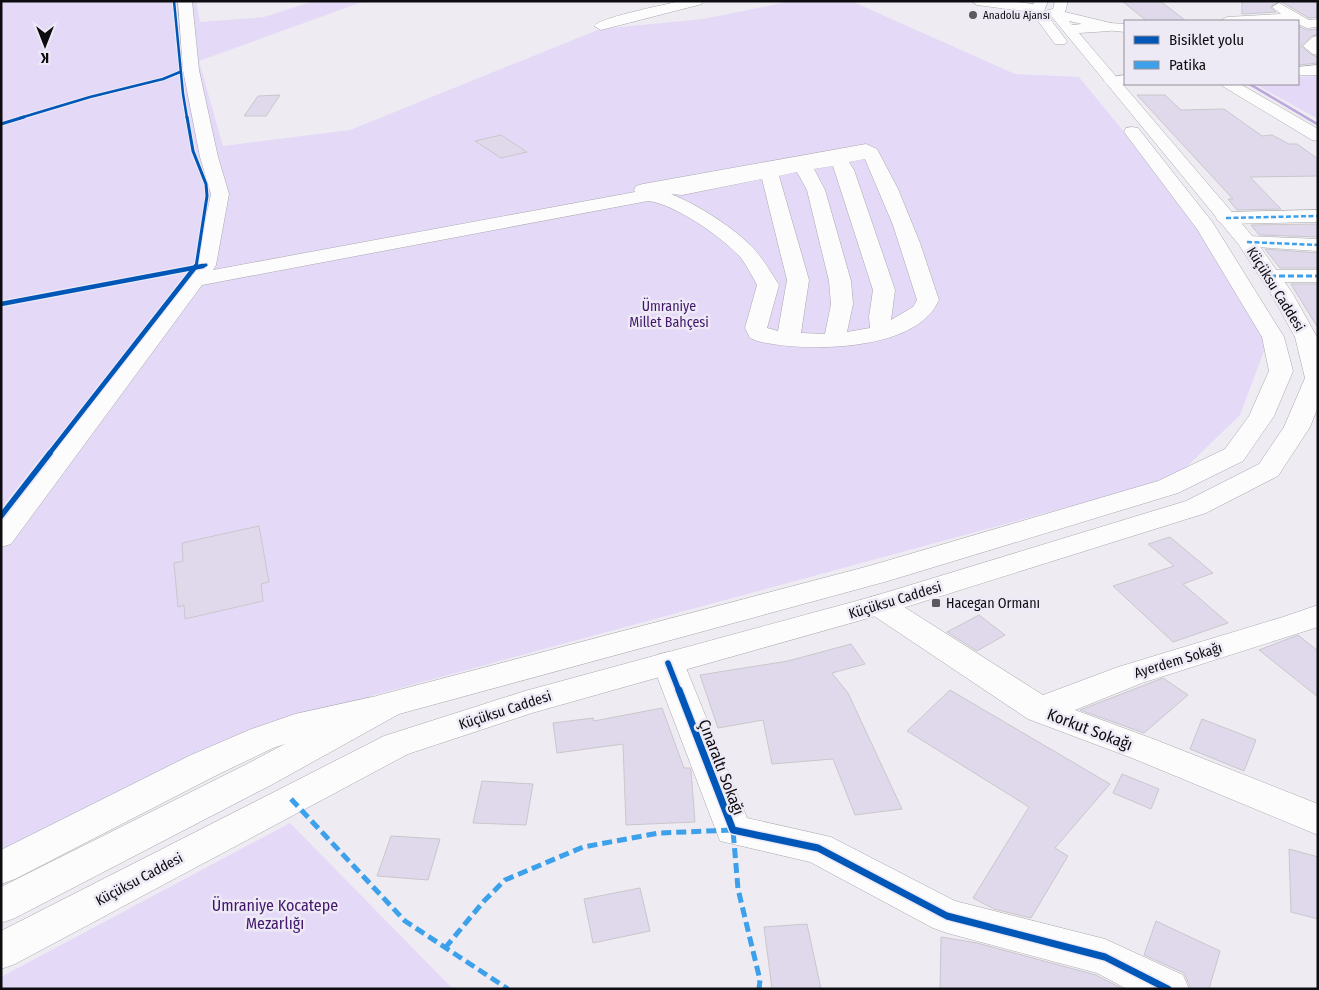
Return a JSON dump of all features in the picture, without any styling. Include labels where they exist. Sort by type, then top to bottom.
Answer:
[{"type":"main road","points":[[1,538],[41,494],[206,265],[220,194],[209,157],[191,70],[185,1]]},
{"type":"main road","points":[[601,26],[697,1]]},
{"type":"main road","points":[[977,1],[1045,8],[1110,27],[1124,28]]},
{"type":"main road","points":[[1275,1],[1282,10],[1314,26]]},
{"type":"main road","points":[[992,3],[1045,8]]},
{"type":"main road","name":"Küçüksu Caddesi","points":[[1,951],[396,745],[525,702],[879,605],[1196,506],[1269,470],[1297,427],[1317,378],[1306,337],[1270,276],[1246,242],[1110,80],[1045,8]]},
{"type":"main road","points":[[1244,20],[1293,17]]},
{"type":"main road","points":[[1318,40],[1310,46],[1318,51]]},
{"type":"main road","points":[[1299,71],[1318,70]]},
{"type":"main road","name":"Küçüksu Caddesi","points":[[1,906],[260,774],[388,705],[853,581],[1168,486],[1234,455],[1261,416],[1281,371],[1273,337],[1206,227],[1110,80]]},
{"type":"main road","points":[[1231,85],[1318,136]]},
{"type":"main road","points":[[866,149],[872,153],[888,184],[913,248],[928,300],[923,310],[909,321],[882,330],[836,340],[813,341],[765,336],[756,331],[768,285],[746,252],[671,200],[656,196],[638,197],[198,276],[658,187],[866,149]]},
{"type":"main road","points":[[658,187],[682,189],[872,153]]},
{"type":"main road","points":[[838,159],[845,170],[884,290],[884,301],[879,321],[882,330]]},
{"type":"main road","points":[[803,166],[816,190],[840,281],[842,304],[836,340]]},
{"type":"main road","points":[[769,172],[798,280],[797,295],[788,339]]},
{"type":"main road","points":[[1226,218],[1318,216]]},
{"type":"main road","points":[[1246,242],[1318,245]]},
{"type":"main road","points":[[1270,276],[1318,276]]},
{"type":"main road","name":"Korkut Sokağı","points":[[853,581],[879,605],[1040,710],[1144,749],[1318,820]]},
{"type":"main road","name":"Ayerdem Sokağı","points":[[1040,710],[1130,675],[1294,625],[1318,615]]},
{"type":"main road","name":"Çınaraltı Sokağı","points":[[668,663],[733,830],[818,848],[947,916],[1105,957],[1168,989]]},
{"type":"main road","points":[[1,868],[204,765],[261,739],[295,727],[388,705]]},
{"type":"green space","name":"Ümraniye Millet Bahçesi","points":[[1,1],[196,1],[200,22],[264,17],[314,1],[365,1],[199,61],[223,146],[350,130],[600,29],[703,19],[792,1],[851,1],[1015,74],[1079,77],[1198,222],[1238,284],[1266,346],[1240,415],[1175,478],[371,696],[1,886]]},
{"type":"green space","points":[[1318,76],[1318,119],[1257,85],[1299,85],[1299,77]]},
{"type":"green space","name":"Ümraniye Kocatepe Mezarlığı","points":[[290,823],[453,989],[1,989],[1,977]]},
{"type":"building","points":[[1122,1],[1160,1],[1185,20],[1146,20]]},
{"type":"building","points":[[1242,1],[1280,1],[1270,7],[1276,12],[1242,14]]},
{"type":"building","points":[[1280,1],[1318,1],[1318,17],[1309,18]]},
{"type":"building","points":[[1299,26],[1307,30],[1318,29],[1318,34],[1312,36],[1301,46],[1312,55],[1318,57],[1318,63],[1299,65]]},
{"type":"building","points":[[280,95],[266,116],[244,116],[258,96]]},
{"type":"building","points":[[1137,95],[1165,95],[1181,110],[1224,109],[1262,136],[1272,135],[1289,144],[1297,144],[1318,159],[1318,176],[1250,177],[1281,209],[1237,210],[1228,199],[1233,199]]},
{"type":"building","points":[[501,135],[527,152],[501,158],[475,141]]},
{"type":"building","points":[[1318,224],[1318,237],[1259,235],[1251,225]]},
{"type":"building","points":[[1265,249],[1318,253],[1318,268],[1280,268]]},
{"type":"building","points":[[1291,284],[1318,284],[1318,328]]},
{"type":"building","points":[[259,526],[269,582],[261,584],[263,601],[185,619],[184,605],[178,607],[174,563],[183,561],[182,543]]},
{"type":"building","points":[[1170,537],[1213,573],[1183,584],[1228,623],[1173,642],[1113,586],[1174,566],[1148,544]]},
{"type":"building","points":[[979,615],[1005,635],[977,651],[947,632]]},
{"type":"building","points":[[1298,635],[1318,651],[1318,697],[1259,650]]},
{"type":"building","points":[[851,644],[865,664],[832,673],[848,693],[902,809],[855,815],[833,759],[772,764],[763,720],[718,728],[700,675],[788,661]]},
{"type":"building","points":[[1163,678],[1188,695],[1144,733],[1080,710]]},
{"type":"building","points":[[950,690],[1110,784],[1055,848],[1068,856],[1031,918],[994,909],[973,898],[1029,807],[907,731]]},
{"type":"building","points":[[662,708],[684,768],[690,768],[691,770],[695,822],[626,825],[623,744],[557,753],[553,723],[593,718],[594,721]]},
{"type":"building","points":[[1202,719],[1256,740],[1244,771],[1190,749]]},
{"type":"building","points":[[1122,774],[1159,789],[1151,809],[1113,793]]},
{"type":"building","points":[[482,781],[533,784],[526,825],[473,823]]},
{"type":"building","points":[[391,836],[440,839],[428,880],[377,876]]},
{"type":"building","points":[[1289,849],[1318,857],[1318,919],[1291,912]]},
{"type":"building","points":[[640,888],[650,931],[593,943],[584,899]]},
{"type":"building","points":[[1156,921],[1220,951],[1209,989],[1191,989],[1184,973],[1144,955]]},
{"type":"building","points":[[807,924],[821,989],[772,989],[764,927]]},
{"type":"building","points":[[941,937],[977,943],[1096,975],[1123,989],[940,989]]},
{"type":"waterway","points":[[1251,85],[1318,125]]},
{"type":"marked path","points":[[1226,218],[1318,216]]},
{"type":"marked path","points":[[1247,242],[1318,245]]},
{"type":"marked path","points":[[1270,276],[1318,276]]},
{"type":"marked path","points":[[291,799],[405,921],[508,989]]},
{"type":"marked path","points":[[445,948],[484,901],[505,880],[583,847],[659,833],[733,830],[738,889],[760,980],[759,989]]},
{"type":"cycle path","points":[[1,516],[196,267],[207,196],[206,184],[193,151],[183,94],[174,1]]},
{"type":"cycle path","points":[[1,124],[90,97],[163,79],[180,72]]},
{"type":"cycle path","points":[[1,304],[206,265]]},
{"type":"cycle path","points":[[668,663],[733,830],[818,848],[947,916],[1105,957],[1168,989]]},
{"type":"place","name":"Anadolu Ajansı","points":[[973,15]]},
{"type":"place","name":"Hacegan Ormanı","points":[[936,603]]}]
